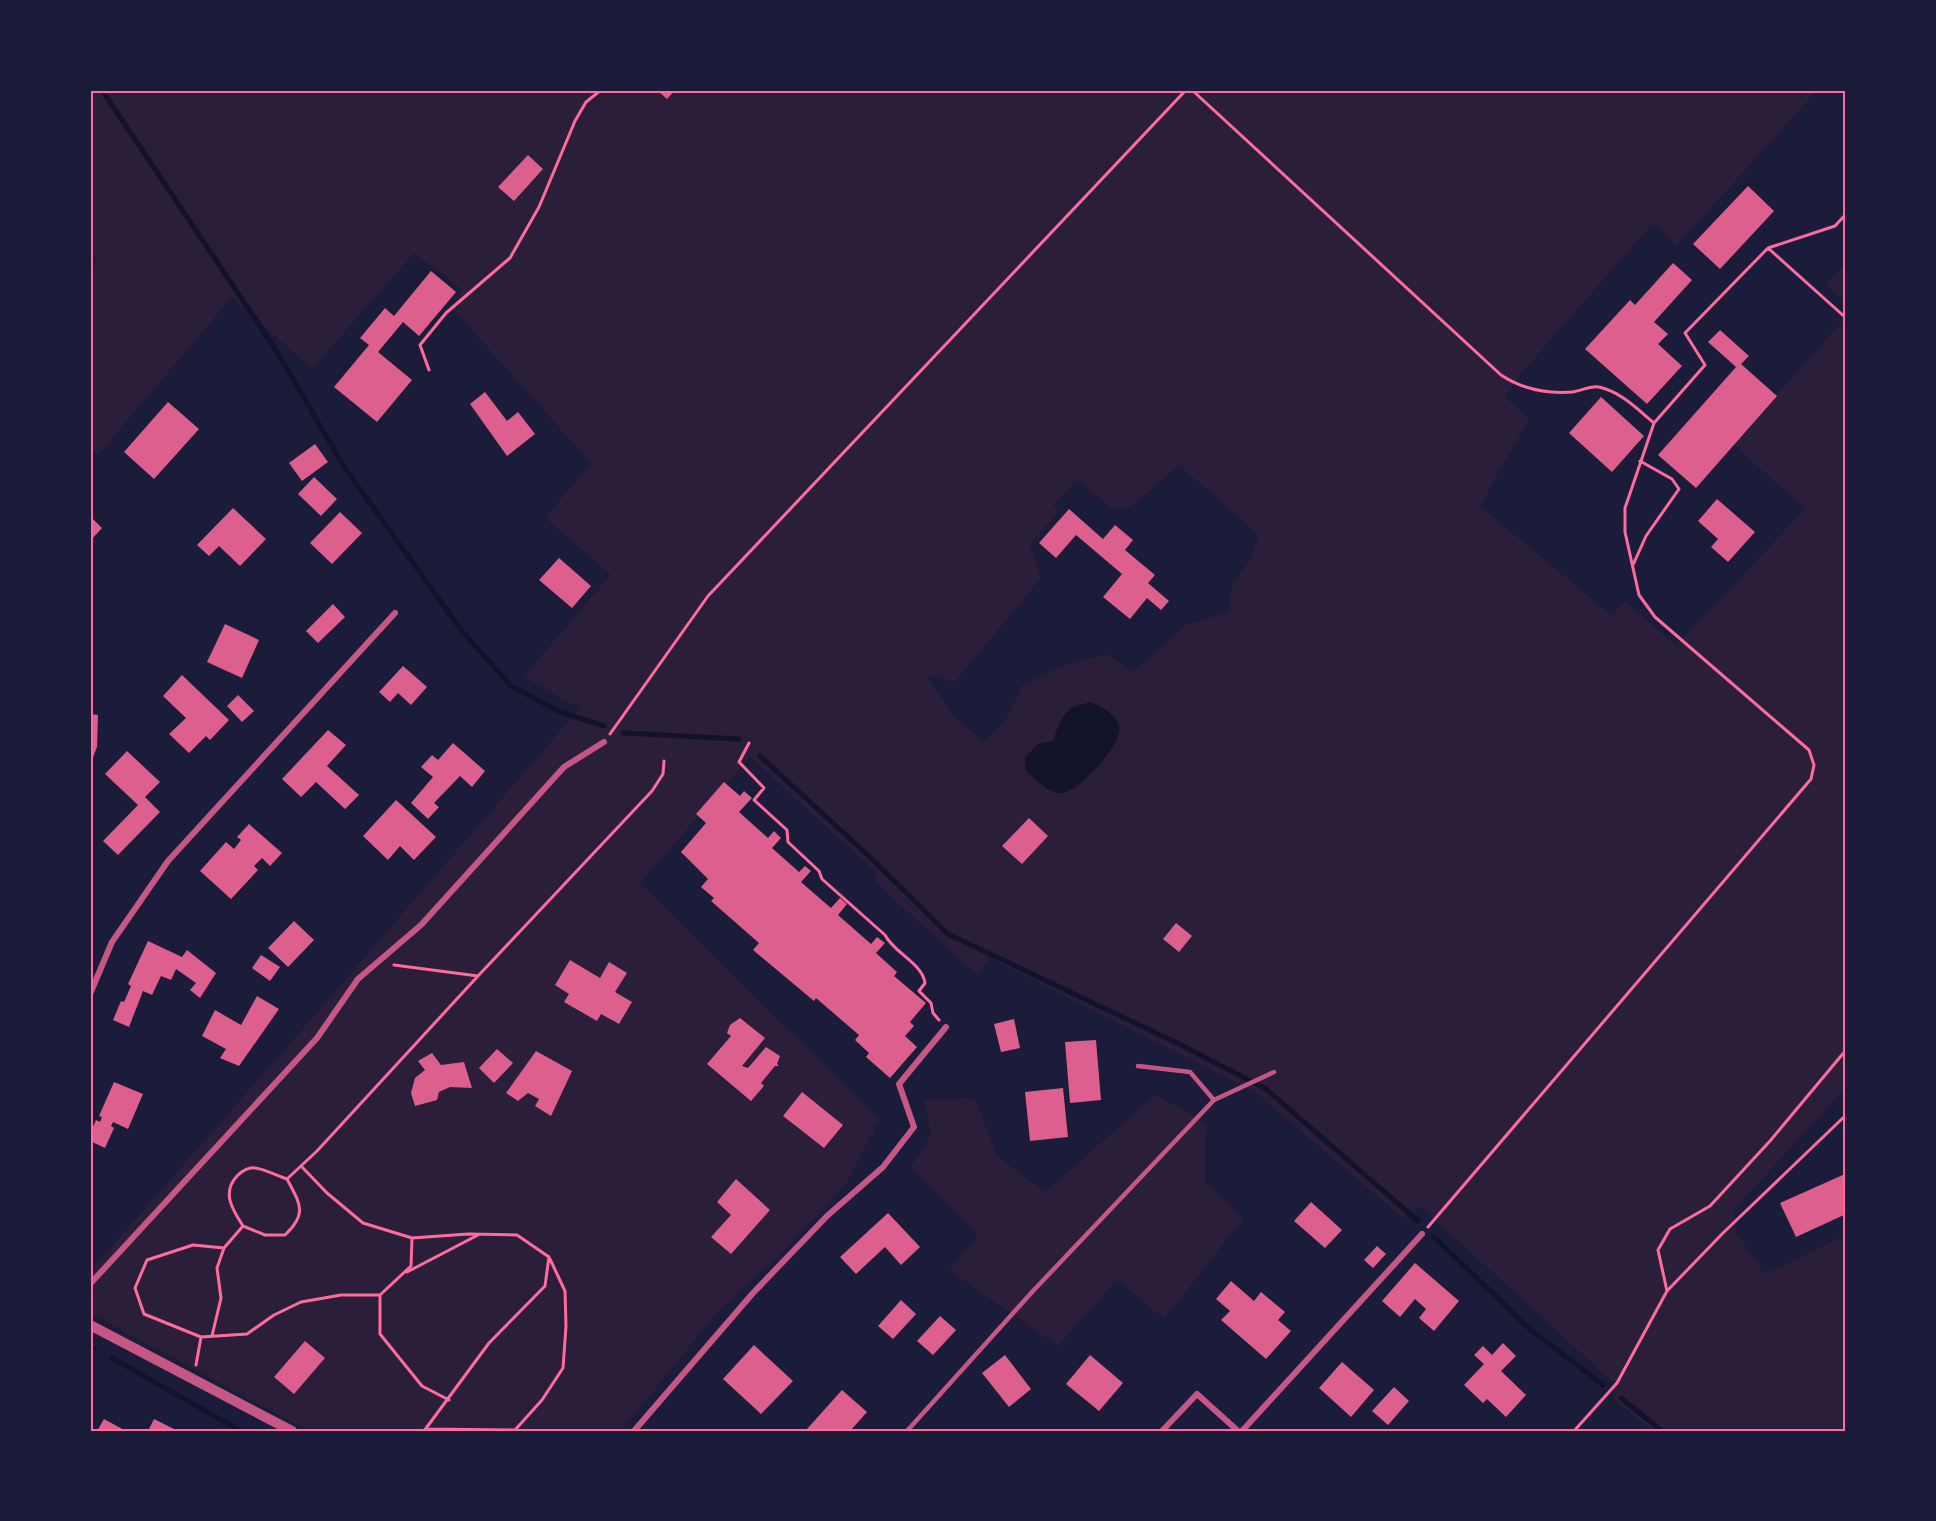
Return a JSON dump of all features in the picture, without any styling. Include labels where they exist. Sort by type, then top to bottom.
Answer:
[{"type":"street","points":[[90,994],[112,942],[168,861],[395,613]]},
{"type":"street","points":[[90,1284],[317,1038],[358,978],[421,925],[564,767],[604,742]]},
{"type":"street","points":[[634,1431],[753,1293],[827,1216],[883,1167],[895,1152],[914,1127],[898,1084],[946,1027]]},
{"type":"street","points":[[1162,1431],[1197,1394],[1240,1431],[1422,1234]]},
{"type":"street","points":[[90,1325],[292,1431]]},
{"type":"lane","points":[[1138,1066],[1190,1072],[1214,1100]]},
{"type":"lane","points":[[907,1431],[1033,1291],[1214,1100],[1274,1072]]},
{"type":"path","points":[[429,370],[420,345],[446,313],[510,258],[539,207],[575,121],[586,102],[601,90]]},
{"type":"path","points":[[604,742],[708,596],[1186,90]]},
{"type":"path","points":[[1192,90],[1501,375],[1517,386],[1552,392],[1574,392],[1596,386],[1616,392],[1654,423]]},
{"type":"path","points":[[1422,1234],[1811,779],[1814,765],[1809,750],[1655,617],[1639,595],[1625,532],[1625,508],[1654,423],[1705,365],[1685,333],[1768,248],[1835,226],[1846,214]]},
{"type":"path","points":[[1768,248],[1846,318]]},
{"type":"path","points":[[1632,567],[1646,536],[1679,489],[1672,479],[1640,461]]},
{"type":"path","points":[[749,743],[739,762],[764,788],[754,800],[787,830],[788,842],[819,871],[822,879],[885,935],[889,944],[924,975],[926,983],[919,991],[931,1003],[933,1013],[946,1027]]},
{"type":"path","points":[[287,1179],[652,791],[663,774],[664,761]]},
{"type":"path","points":[[378,963],[478,976]]},
{"type":"path","points":[[1667,1291],[1658,1250],[1670,1229],[1710,1206],[1770,1141],[1846,1050]]},
{"type":"path","points":[[1574,1431],[1617,1383],[1667,1291],[1723,1233],[1846,1114]]},
{"type":"path","points":[[301,1166],[363,1223],[412,1238],[480,1234],[517,1236],[549,1257],[565,1291],[566,1326],[563,1368],[542,1400],[515,1430],[425,1430]]},
{"type":"path","points":[[254,1167],[287,1179],[301,1206],[298,1223],[285,1235],[265,1235],[243,1226],[227,1196],[235,1178],[243,1171],[254,1167]]},
{"type":"path","points":[[212,1336],[221,1298],[217,1268],[224,1248],[243,1226]]},
{"type":"path","points":[[403,1273],[480,1234]]},
{"type":"path","points":[[224,1248],[194,1245],[147,1260],[135,1288],[144,1314],[201,1337],[248,1334],[274,1315],[301,1302],[341,1295],[380,1295],[411,1266],[412,1238]]},
{"type":"path","points":[[425,1430],[489,1343],[545,1286],[549,1257]]},
{"type":"path","points":[[380,1295],[380,1334],[422,1386],[449,1400]]},
{"type":"path","points":[[194,1378],[201,1337]]},
{"type":"shaded area","points":[[90,90],[1817,90],[1677,246],[1653,223],[1520,375],[1505,397],[1529,419],[1480,506],[1611,615],[1625,601],[1676,646],[1805,509],[1733,444],[1846,317],[1846,1087],[1733,1211],[1736,1233],[1765,1274],[1846,1235],[1846,1431],[1652,1431],[1614,1399],[1616,1385],[1420,1206],[1403,1218],[1255,1092],[990,958],[977,975],[873,880],[877,873],[750,757],[640,883],[880,1120],[845,1185],[783,1252],[717,1313],[621,1431],[309,1431],[90,1313],[90,1271],[580,708],[523,677],[611,575],[545,518],[591,463],[452,308],[463,290],[414,253],[312,369],[232,297],[98,455],[90,449],[90,271],[98,260],[90,253]],"holes":[[[1179,465],[1259,535],[1250,560],[1232,584],[1229,612],[1187,624],[1133,672],[1107,654],[1056,668],[1022,685],[1006,719],[984,742],[954,716],[925,673],[954,683],[1041,578],[1030,544],[1059,511],[1053,506],[1077,479],[1111,508],[1131,507]],[[1091,703],[1105,709],[1119,739],[1077,788],[1061,793],[1026,771],[1025,758],[1038,744],[1053,742],[1072,706]]]},
{"type":"shaded area","points":[[1846,262],[1846,303],[1826,285]]},
{"type":"shaded area","points":[[1091,702],[1107,711],[1117,721],[1119,734],[1115,744],[1099,766],[1069,791],[1056,793],[1051,791],[1026,771],[1025,758],[1038,744],[1053,741],[1061,720],[1069,711]]},
{"type":"shaded area","points":[[1155,1095],[1206,1123],[1205,1182],[1244,1218],[1164,1319],[1117,1280],[1058,1346],[949,1270],[978,1235],[911,1167],[931,1135],[924,1100],[975,1098],[997,1156],[1045,1192]]},
{"type":"building","points":[[657,90],[675,90],[667,99]]},
{"type":"building","points":[[528,155],[543,169],[514,201],[498,187]]},
{"type":"building","points":[[1748,186],[1774,211],[1720,269],[1693,244]]},
{"type":"building","points":[[1673,263],[1692,280],[1654,322],[1668,334],[1658,344],[1682,366],[1647,404],[1585,349],[1630,300],[1635,305]]},
{"type":"building","points":[[431,271],[456,292],[419,336],[403,322],[378,352],[412,380],[377,422],[334,387],[369,345],[360,338],[385,308],[394,316]]},
{"type":"building","points":[[1720,330],[1749,356],[1741,364],[1777,396],[1696,488],[1658,455],[1736,367],[1708,342]]},
{"type":"building","points":[[485,392],[507,421],[518,412],[535,434],[507,456],[470,404]]},
{"type":"building","points":[[1601,397],[1644,436],[1612,472],[1569,433]]},
{"type":"building","points":[[168,402],[199,429],[154,479],[124,452]]},
{"type":"building","points":[[315,444],[328,462],[302,481],[289,463]]},
{"type":"building","points":[[314,477],[337,499],[321,516],[298,494]]},
{"type":"building","points":[[1717,499],[1755,532],[1728,562],[1711,547],[1718,539],[1698,521]]},
{"type":"building","points":[[233,508],[266,539],[240,566],[219,546],[209,556],[197,545]]},
{"type":"building","points":[[1069,509],[1103,539],[1115,525],[1133,540],[1125,550],[1155,575],[1148,583],[1169,601],[1161,610],[1147,598],[1130,619],[1103,597],[1122,574],[1076,535],[1056,558],[1039,543]]},
{"type":"building","points":[[340,512],[362,533],[332,564],[310,543]]},
{"type":"building","points":[[90,516],[102,528],[90,541]]},
{"type":"building","points":[[559,558],[591,586],[572,608],[539,580]]},
{"type":"building","points":[[333,604],[345,617],[318,643],[306,631]]},
{"type":"building","points":[[225,624],[259,640],[242,678],[207,662]]},
{"type":"building","points":[[403,666],[427,687],[411,705],[398,693],[390,702],[379,692]]},
{"type":"building","points":[[182,675],[229,720],[210,740],[206,736],[189,753],[169,734],[186,718],[163,696]]},
{"type":"building","points":[[238,695],[254,711],[242,722],[227,706]]},
{"type":"building","points":[[90,714],[98,715],[97,747],[90,765]]},
{"type":"building","points":[[328,730],[346,745],[327,766],[359,795],[345,809],[316,782],[301,797],[282,779]]},
{"type":"building","points":[[453,743],[485,771],[472,787],[460,776],[434,803],[439,807],[428,819],[411,803],[433,777],[421,767],[432,755],[438,760]]},
{"type":"building","points":[[127,751],[160,782],[145,797],[160,812],[118,855],[103,841],[138,805],[105,774]]},
{"type":"building","points":[[724,782],[740,796],[744,791],[752,798],[739,812],[768,838],[774,831],[781,838],[772,848],[799,872],[805,866],[811,871],[801,882],[831,908],[840,898],[847,904],[838,915],[871,944],[877,937],[885,943],[876,953],[897,972],[894,976],[926,1003],[910,1022],[914,1026],[905,1036],[917,1047],[890,1078],[866,1057],[869,1053],[855,1040],[859,1035],[816,998],[814,1001],[753,950],[759,943],[711,901],[714,898],[701,887],[708,879],[681,852],[706,823],[696,814]]},
{"type":"building","points":[[396,800],[436,837],[414,860],[400,846],[388,860],[363,836]]},
{"type":"building","points":[[1029,818],[1048,836],[1022,864],[1002,846]]},
{"type":"building","points":[[249,824],[282,853],[270,866],[262,858],[254,866],[258,870],[231,899],[200,871],[226,842],[234,849],[241,840],[237,837]]},
{"type":"building","points":[[294,921],[314,940],[288,967],[268,948]]},
{"type":"building","points":[[1176,923],[1192,936],[1179,952],[1163,939]]},
{"type":"building","points":[[148,941],[182,957],[187,950],[216,973],[200,998],[190,990],[196,983],[176,969],[171,980],[161,976],[152,995],[143,991],[129,1027],[113,1020],[121,1001],[124,1002],[131,986],[128,984]]},
{"type":"building","points":[[261,955],[280,967],[270,981],[252,968]]},
{"type":"building","points":[[570,960],[600,978],[609,962],[627,973],[615,992],[632,1002],[619,1024],[601,1014],[597,1021],[564,1002],[569,994],[555,985]]},
{"type":"building","points":[[257,996],[279,1009],[239,1066],[220,1058],[226,1049],[202,1036],[215,1010],[241,1025]]},
{"type":"building","points":[[740,1018],[765,1038],[742,1066],[748,1068],[766,1047],[780,1056],[777,1064],[779,1066],[775,1066],[761,1083],[764,1086],[751,1101],[707,1064],[731,1036],[727,1033],[730,1025]]},
{"type":"building","points":[[1014,1019],[1020,1048],[1001,1052],[994,1024]]},
{"type":"building","points":[[1096,1040],[1101,1100],[1070,1103],[1065,1042]]},
{"type":"building","points":[[497,1049],[513,1063],[494,1083],[479,1068]]},
{"type":"building","points":[[536,1051],[572,1071],[551,1116],[535,1106],[539,1099],[528,1093],[518,1101],[506,1093]]},
{"type":"building","points":[[432,1053],[441,1065],[464,1062],[472,1088],[450,1087],[439,1092],[437,1100],[415,1106],[411,1093],[415,1078],[425,1070],[418,1061]]},
{"type":"building","points":[[114,1082],[143,1094],[128,1129],[113,1122],[111,1126],[114,1128],[105,1148],[90,1141],[90,1133],[96,1120],[100,1122],[102,1117],[99,1116]]},
{"type":"building","points":[[1063,1088],[1068,1137],[1030,1141],[1025,1092]]},
{"type":"building","points":[[802,1092],[843,1125],[824,1148],[783,1116]]},
{"type":"building","points":[[1845,1174],[1846,1214],[1796,1237],[1780,1203]]},
{"type":"building","points":[[736,1179],[770,1210],[731,1254],[711,1237],[731,1215],[717,1202]]},
{"type":"building","points":[[1311,1202],[1342,1230],[1325,1248],[1294,1221]]},
{"type":"building","points":[[888,1213],[920,1247],[901,1265],[885,1247],[856,1274],[840,1257]]},
{"type":"building","points":[[1377,1246],[1386,1254],[1373,1268],[1364,1260]]},
{"type":"building","points":[[1415,1263],[1459,1301],[1434,1331],[1419,1318],[1426,1309],[1415,1299],[1400,1317],[1382,1301]]},
{"type":"building","points":[[1231,1281],[1254,1301],[1261,1292],[1285,1312],[1278,1320],[1291,1331],[1266,1359],[1221,1320],[1230,1311],[1216,1299]]},
{"type":"building","points":[[901,1300],[916,1314],[893,1339],[878,1326]]},
{"type":"building","points":[[940,1316],[956,1330],[933,1355],[917,1341]]},
{"type":"building","points":[[305,1341],[325,1358],[294,1394],[274,1377]]},
{"type":"building","points":[[1503,1343],[1516,1356],[1501,1371],[1526,1395],[1506,1417],[1487,1399],[1483,1403],[1464,1385],[1484,1364],[1474,1355],[1483,1346],[1492,1355]]},
{"type":"building","points":[[754,1345],[793,1381],[761,1414],[723,1379]]},
{"type":"building","points":[[1005,1355],[1031,1389],[1009,1407],[982,1373]]},
{"type":"building","points":[[1090,1355],[1123,1383],[1099,1411],[1066,1384]]},
{"type":"building","points":[[1342,1362],[1374,1390],[1351,1417],[1319,1388]]},
{"type":"building","points":[[1394,1387],[1409,1401],[1388,1425],[1372,1411]]},
{"type":"building","points":[[842,1390],[867,1412],[850,1431],[810,1431],[807,1429]]},
{"type":"building","points":[[104,1419],[126,1431],[97,1431]]},
{"type":"building","points":[[154,1419],[178,1431],[148,1431]]},
{"type":"waterway","points":[[102,90],[274,347],[345,468],[461,630],[511,686],[558,711],[604,726]]},
{"type":"waterway","points":[[623,733],[739,739]]},
{"type":"waterway","points":[[760,756],[873,860],[948,934],[1177,1043],[1266,1089],[1418,1221]]},
{"type":"waterway","points":[[1433,1236],[1531,1330],[1603,1385]]},
{"type":"waterway","points":[[90,1347],[94,1349]]},
{"type":"waterway","points":[[112,1358],[241,1431]]},
{"type":"waterway","points":[[1621,1398],[1662,1431]]}]
